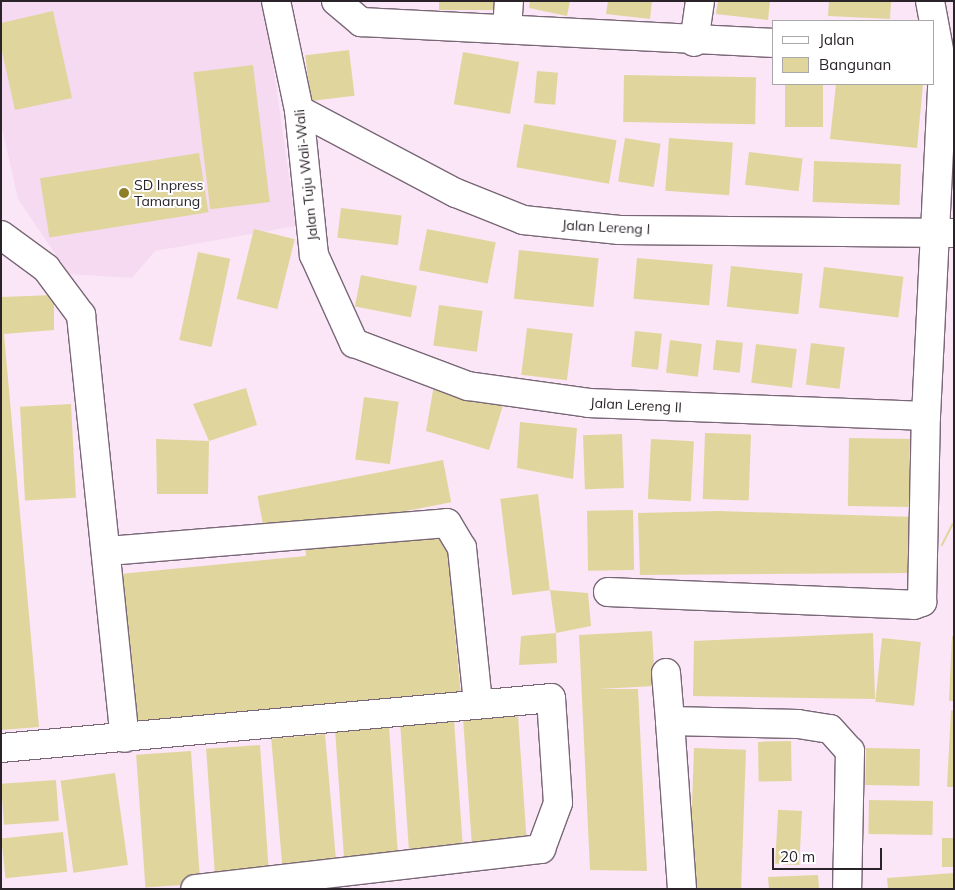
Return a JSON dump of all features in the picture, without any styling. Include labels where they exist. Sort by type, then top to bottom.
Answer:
[{"type":"street","name":"Jalan Tuju Wali-Wali","points":[[276,1],[299,110],[314,255],[354,343]]},
{"type":"street","points":[[336,1],[361,22],[507,29],[694,42],[772,43]]},
{"type":"street","points":[[507,29],[509,1]]},
{"type":"street","points":[[694,42],[700,1]]},
{"type":"street","points":[[930,1],[934,20]]},
{"type":"street","points":[[608,592],[914,606],[922,602],[926,416],[946,232],[943,63],[935,25]]},
{"type":"street","name":"Jalan Lereng I","points":[[299,110],[456,193],[523,220],[619,230],[946,232]]},
{"type":"street","points":[[1,235],[46,268],[81,315],[108,552],[125,738]]},
{"type":"street","name":"Jalan Lereng II","points":[[354,343],[468,386],[589,403],[926,416]]},
{"type":"street","points":[[108,552],[447,522],[462,548],[478,702]]},
{"type":"street","points":[[666,673],[682,889]]},
{"type":"street","points":[[1,748],[125,738],[478,702],[551,698],[558,803],[541,849],[401,878],[194,889]]},
{"type":"street","points":[[670,721],[798,724],[830,730],[850,751],[847,889]]},
{"type":"shaded area","points":[[1,1],[264,1],[296,226],[155,251],[132,278],[69,274],[18,199],[1,123]]},
{"type":"building","points":[[439,1],[502,1],[502,10],[439,10]]},
{"type":"building","points":[[530,1],[570,1],[567,16],[529,8]]},
{"type":"building","points":[[608,1],[652,1],[650,19],[606,14]]},
{"type":"building","points":[[718,1],[770,1],[768,20],[716,14]]},
{"type":"building","points":[[829,1],[891,1],[890,19],[828,16]]},
{"type":"building","points":[[53,11],[72,98],[15,110],[1,47],[1,23]]},
{"type":"building","points":[[349,50],[355,96],[311,101],[305,55]]},
{"type":"building","points":[[463,52],[519,62],[510,114],[454,104]]},
{"type":"building","name":"SD Inpress Tamarung","points":[[253,65],[270,202],[210,209],[193,72]]},
{"type":"building","points":[[537,71],[558,73],[555,105],[534,103]]},
{"type":"building","points":[[624,75],[756,77],[755,124],[623,122]]},
{"type":"building","points":[[785,85],[823,85],[823,127],[785,127]]},
{"type":"building","points":[[836,85],[923,85],[917,148],[830,139]]},
{"type":"building","points":[[524,124],[617,140],[609,184],[516,167]]},
{"type":"building","points":[[625,138],[661,144],[654,187],[618,181]]},
{"type":"building","points":[[669,138],[733,142],[729,195],[665,191]]},
{"type":"building","points":[[749,152],[803,159],[799,191],[745,185]]},
{"type":"building","name":"SD Inpress Tamarung","points":[[199,153],[208,212],[49,237],[40,178]]},
{"type":"building","points":[[814,161],[901,164],[900,205],[813,202]]},
{"type":"building","points":[[341,208],[402,215],[398,245],[337,238]]},
{"type":"building","points":[[254,229],[295,239],[277,309],[237,299]]},
{"type":"building","points":[[427,229],[496,242],[488,284],[419,270]]},
{"type":"building","points":[[519,250],[599,258],[593,307],[514,299]]},
{"type":"building","points":[[198,252],[230,259],[212,347],[179,340]]},
{"type":"building","points":[[637,258],[713,265],[709,305],[633,299]]},
{"type":"building","points":[[731,266],[803,274],[798,314],[727,307]]},
{"type":"building","points":[[824,267],[903,277],[898,317],[819,308]]},
{"type":"building","points":[[361,275],[417,286],[411,317],[355,306]]},
{"type":"building","points":[[54,295],[54,330],[4,334],[39,727],[1,730],[1,297]]},
{"type":"building","points":[[439,305],[483,311],[477,352],[433,346]]},
{"type":"building","points":[[527,328],[573,334],[567,380],[521,375]]},
{"type":"building","points":[[635,331],[662,334],[658,370],[631,367]]},
{"type":"building","points":[[670,340],[702,344],[698,377],[666,373]]},
{"type":"building","points":[[716,340],[743,343],[740,373],[713,370]]},
{"type":"building","points":[[811,343],[845,347],[840,389],[806,385]]},
{"type":"building","points":[[756,344],[797,349],[792,388],[751,383]]},
{"type":"building","points":[[435,379],[506,396],[489,450],[426,431]]},
{"type":"building","points":[[246,388],[257,425],[209,441],[193,404]]},
{"type":"building","points":[[364,397],[399,402],[390,464],[355,459]]},
{"type":"building","points":[[71,404],[76,498],[25,501],[20,407]]},
{"type":"building","points":[[520,422],[577,428],[573,479],[517,468]]},
{"type":"building","points":[[705,433],[751,435],[749,501],[703,499]]},
{"type":"building","points":[[622,434],[624,488],[585,489],[583,435]]},
{"type":"building","points":[[849,438],[910,439],[909,507],[848,506]]},
{"type":"building","points":[[156,439],[209,441],[208,494],[157,494]]},
{"type":"building","points":[[651,439],[694,441],[691,501],[648,499]]},
{"type":"building","points":[[443,460],[451,502],[266,538],[257,496]]},
{"type":"building","points":[[538,494],[550,590],[512,595],[500,499]]},
{"type":"building","points":[[633,510],[634,570],[588,571],[587,511]]},
{"type":"building","points":[[719,511],[915,517],[912,573],[640,575],[638,513]]},
{"type":"building","points":[[952,523],[954,524],[942,546],[941,545]]},
{"type":"building","points":[[446,534],[461,697],[134,727],[120,574],[306,556],[305,547]]},
{"type":"building","points":[[550,590],[588,593],[591,626],[556,633]]},
{"type":"building","points":[[652,631],[655,686],[599,689],[638,689],[647,871],[590,870],[579,635]]},
{"type":"building","points":[[556,633],[557,663],[519,665],[521,636]]},
{"type":"building","points":[[873,633],[875,699],[693,696],[694,641]]},
{"type":"building","points":[[952,636],[954,636],[954,701],[949,701]]},
{"type":"building","points":[[882,638],[921,642],[914,706],[875,702]]},
{"type":"building","points":[[951,710],[954,711],[954,787],[947,787]]},
{"type":"building","points":[[518,716],[527,848],[472,852],[463,720]]},
{"type":"building","points":[[454,720],[463,853],[409,856],[400,724]]},
{"type":"building","points":[[389,727],[398,860],[344,863],[335,731]]},
{"type":"building","points":[[325,734],[337,866],[283,871],[271,739]]},
{"type":"building","points":[[791,741],[792,781],[759,782],[758,742]]},
{"type":"building","points":[[260,745],[269,878],[215,881],[206,749]]},
{"type":"building","points":[[694,748],[746,750],[741,889],[689,889]]},
{"type":"building","points":[[866,748],[920,749],[919,786],[865,785]]},
{"type":"building","points":[[191,751],[200,884],[145,888],[136,755]]},
{"type":"building","points":[[115,773],[128,865],[73,873],[61,781]]},
{"type":"building","points":[[56,780],[59,821],[4,825],[1,784]]},
{"type":"building","points":[[869,800],[933,801],[932,835],[868,834]]},
{"type":"building","points":[[778,810],[802,811],[799,865],[775,864]]},
{"type":"building","points":[[63,832],[67,872],[6,878],[1,838]]},
{"type":"building","points":[[942,838],[954,838],[954,867],[942,867]]},
{"type":"building","points":[[954,873],[954,889],[888,889],[887,878]]},
{"type":"building","points":[[818,875],[819,889],[769,889],[768,877]]},
{"type":"place","name":"SD Inpress Tamarung","points":[[124,193]]}]
